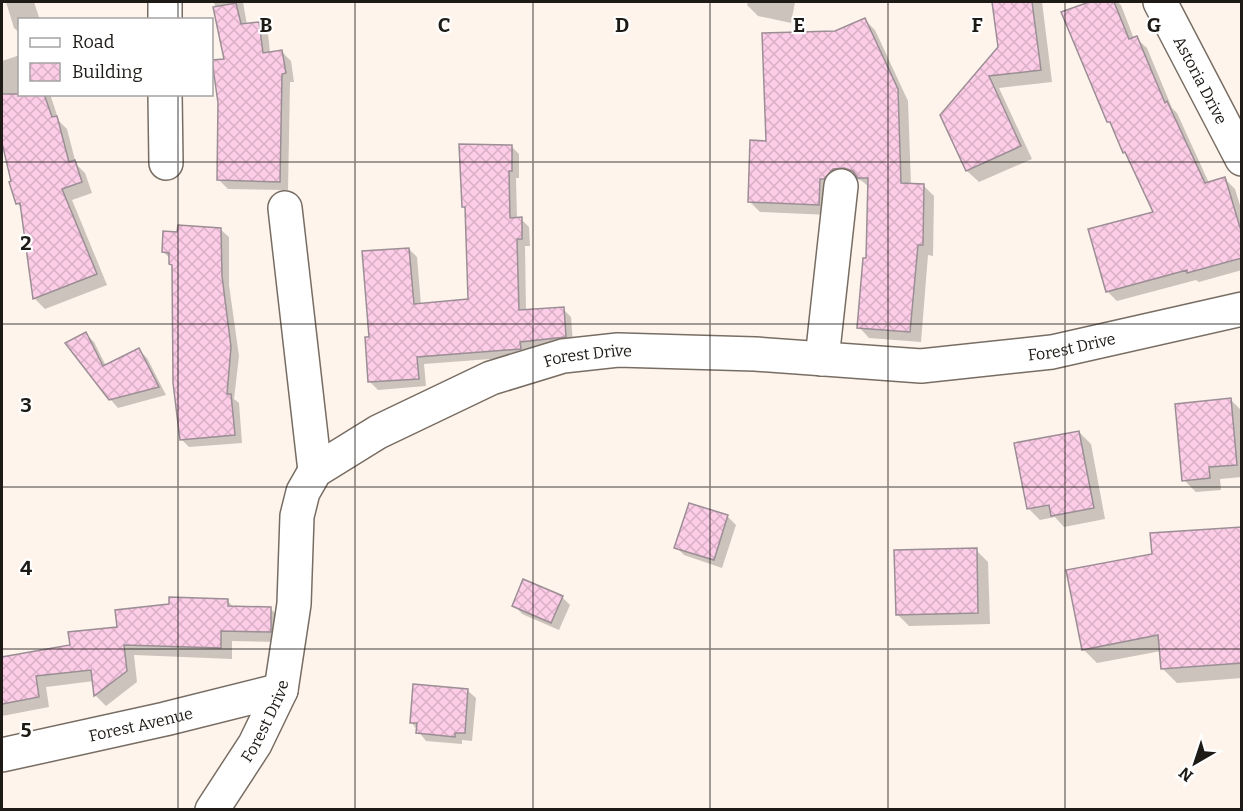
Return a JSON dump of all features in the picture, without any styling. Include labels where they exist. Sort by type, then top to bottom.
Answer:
[{"type":"street","points":[[165,2],[165,18]]},
{"type":"street","name":"Astoria Drive","points":[[1160,2],[1242,159]]},
{"type":"street","points":[[165,96],[166,163]]},
{"type":"street","points":[[822,359],[841,186]]},
{"type":"street","points":[[285,208],[315,471]]},
{"type":"street","name":"Forest Drive","points":[[212,810],[255,744],[281,690],[294,604],[297,516],[303,492],[315,471],[378,432],[491,378],[563,356],[618,350],[755,354],[921,366],[1052,352],[1242,309]]},
{"type":"street","name":"Forest Avenue","points":[[2,755],[165,719],[281,690]]},
{"type":"building","points":[[992,2],[1032,2],[1041,70],[989,76],[1021,146],[966,171],[940,115],[998,47]]},
{"type":"building","points":[[1089,2],[1114,2],[1129,39],[1137,36],[1165,103],[1167,101],[1205,183],[1225,177],[1242,234],[1242,258],[1106,292],[1088,229],[1153,212],[1110,122],[1107,122],[1061,12]]},
{"type":"building","points":[[236,3],[241,24],[259,22],[263,53],[282,50],[286,73],[282,74],[280,182],[217,180],[218,103],[213,60],[224,59],[213,7]]},
{"type":"building","points":[[865,18],[898,89],[901,183],[924,184],[923,245],[918,245],[910,332],[857,328],[863,258],[866,258],[868,178],[858,178],[853,171],[844,168],[833,169],[824,179],[820,179],[819,205],[748,202],[750,140],[766,141],[762,33],[835,31]]},
{"type":"building","points":[[2,94],[45,96],[52,117],[57,116],[69,162],[75,160],[82,182],[62,189],[97,274],[33,299],[20,203],[16,204],[9,182],[11,181],[2,143]]},
{"type":"building","points":[[459,144],[512,145],[512,171],[509,171],[510,218],[522,217],[522,239],[517,239],[519,310],[564,307],[566,337],[520,342],[521,349],[417,357],[419,379],[368,382],[365,337],[369,337],[362,251],[409,248],[414,304],[468,299],[465,207],[462,207]]},
{"type":"building","points":[[178,225],[221,228],[222,276],[231,347],[227,394],[231,394],[235,435],[180,440],[173,383],[172,265],[169,264],[169,253],[162,252],[163,231],[177,232]]},
{"type":"building","points":[[86,332],[103,366],[139,348],[159,387],[109,400],[65,343]]},
{"type":"building","points":[[1231,398],[1237,465],[1209,467],[1210,478],[1182,481],[1175,404]]},
{"type":"building","points":[[1079,431],[1094,508],[1051,516],[1049,505],[1027,509],[1014,443]]},
{"type":"building","points":[[689,503],[728,515],[714,560],[674,548]]},
{"type":"building","points":[[1242,527],[1242,663],[1161,669],[1158,635],[1082,650],[1066,570],[1152,554],[1150,533]]},
{"type":"building","points":[[977,548],[978,613],[896,615],[894,550]]},
{"type":"building","points":[[523,579],[563,596],[551,623],[512,606]]},
{"type":"building","points":[[169,597],[228,599],[228,606],[271,607],[271,632],[221,631],[221,648],[124,645],[127,671],[94,696],[91,670],[36,676],[39,697],[2,704],[2,657],[70,645],[68,632],[117,627],[115,610],[169,604]]},
{"type":"building","points":[[413,684],[468,689],[465,733],[455,733],[455,737],[416,733],[417,723],[410,723]]}]
